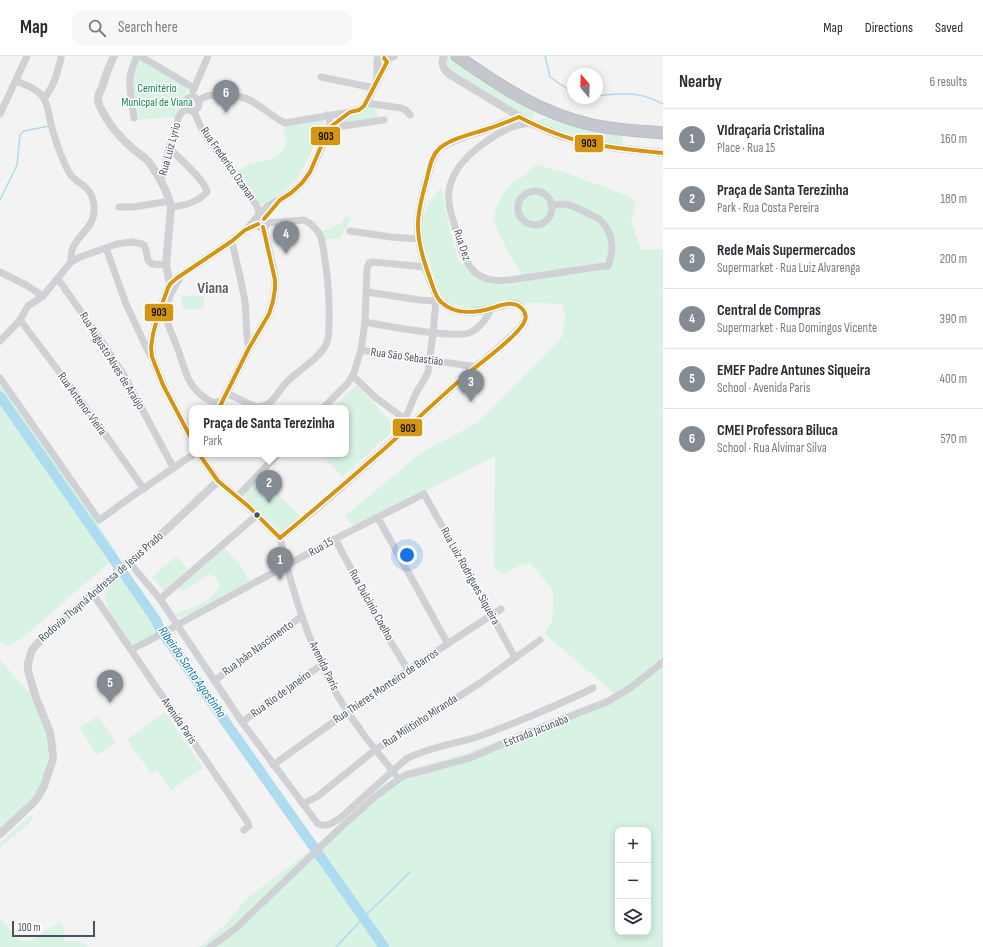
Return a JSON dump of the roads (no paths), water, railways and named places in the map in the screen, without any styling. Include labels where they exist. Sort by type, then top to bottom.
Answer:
[{"type":"highway","points":[[457,56],[513,93],[557,115],[593,125],[663,133]]},
{"type":"street","points":[[0,114],[28,56]]},
{"type":"street","points":[[44,98],[53,85],[61,56]]},
{"type":"street","points":[[114,56],[105,76],[99,95],[98,100],[101,110],[116,133],[146,159],[161,182],[170,204],[166,266],[172,286],[166,317],[171,333],[186,373],[193,387],[198,393],[210,402],[217,403],[224,396]]},
{"type":"street","points":[[134,118],[130,79],[136,56]]},
{"type":"street","points":[[140,56],[194,88]]},
{"type":"street","points":[[198,100],[198,107],[189,109],[185,105],[187,99],[191,97],[208,56]]},
{"type":"street","points":[[380,57],[390,58],[394,56]]},
{"type":"street","points":[[444,56],[443,66],[449,74],[530,123],[561,136],[584,142],[616,148],[663,153]]},
{"type":"street","points":[[198,100],[204,96],[210,95],[228,95],[249,99],[284,123],[359,110],[364,106],[387,62],[380,57]]},
{"type":"street","points":[[321,77],[375,86]]},
{"type":"street","points":[[16,81],[35,90],[44,98],[52,128],[66,166],[76,181],[88,191],[94,205],[93,218],[90,225],[72,248],[71,262]]},
{"type":"street","points":[[191,97],[195,97],[198,100]]},
{"type":"street","points":[[366,102],[401,108],[406,110],[410,115]]},
{"type":"street","name":"Rua Luiz Lyrio","points":[[161,182],[169,148],[179,116],[189,109]]},
{"type":"street","name":"Rua Frederico Ozanan","points":[[189,109],[196,116],[203,132],[255,203],[262,221]]},
{"type":"street","points":[[329,128],[350,112]]},
{"type":"street","points":[[152,358],[151,347],[158,312],[172,286],[189,269],[232,241],[245,230],[262,221],[280,200],[302,183],[310,172],[329,128],[330,121],[327,115]]},
{"type":"street","points":[[409,422],[416,393],[428,372],[438,300],[426,267],[419,239],[418,224],[428,171],[437,152],[443,147],[459,139],[519,116]]},
{"type":"street","points":[[329,128],[384,120]]},
{"type":"street","name":"Rua Dez","points":[[530,123],[513,127],[484,143],[462,162],[454,175],[451,183],[449,203],[461,250],[469,266],[476,273],[485,278],[496,281],[608,266],[613,248],[610,236],[606,228],[599,220],[576,208],[564,204],[551,205]]},
{"type":"street","points":[[119,208],[170,204],[184,205],[207,192],[204,184],[169,148]]},
{"type":"street","points":[[529,192],[543,194],[548,198],[551,205],[551,212],[543,223],[530,225],[523,221],[519,216],[519,202],[523,196],[529,192]]},
{"type":"street","points":[[262,221],[304,220],[317,230],[321,237],[329,290],[327,343],[319,354],[290,379],[266,405]]},
{"type":"street","points":[[220,405],[269,314],[275,289],[273,268],[262,221]]},
{"type":"street","points":[[350,231],[391,237],[419,239]]},
{"type":"street","points":[[232,241],[244,294],[246,307],[246,332],[250,348]]},
{"type":"street","points":[[0,341],[20,320],[28,306],[44,296],[71,262],[80,257],[117,244],[132,242],[142,244],[146,248],[150,262],[155,265],[166,266]]},
{"type":"street","points":[[106,248],[126,304],[152,358],[163,385],[189,434]]},
{"type":"street","points":[[326,405],[353,376],[362,350],[365,322],[367,268],[369,262],[426,267]]},
{"type":"street","points":[[0,272],[44,296]]},
{"type":"street","name":"Rua Augusto Alves de Araújo","points":[[58,279],[125,377],[173,467]]},
{"type":"street","points":[[420,300],[429,296],[434,290]]},
{"type":"street","points":[[203,457],[218,481],[257,515],[280,538],[331,497],[409,422],[516,333],[525,321],[526,316],[522,308],[514,304],[505,304],[468,312],[453,309],[438,300],[420,300],[366,292]]},
{"type":"street","points":[[365,322],[433,333],[463,334],[471,332],[485,320],[491,308]]},
{"type":"street","name":"Rua Antenor Vieira","points":[[20,320],[85,406],[144,489]]},
{"type":"street","name":"Rua São Sebastião","points":[[362,350],[394,356],[476,367]]},
{"type":"street","points":[[353,376],[376,398],[409,422]]},
{"type":"street","points":[[0,378],[99,520],[189,457]]},
{"type":"street","points":[[224,396],[251,405]]},
{"type":"street","points":[[237,497],[275,457]]},
{"type":"street","name":"Rodovia Thayná Andressa de Jesus Prado","points":[[0,834],[38,797],[44,786],[53,759],[50,732],[36,698],[28,671],[29,657],[36,644],[114,574],[165,531],[218,481]]},
{"type":"street","name":"Rua 15","points":[[131,650],[335,539],[424,494]]},
{"type":"street","name":"Rua Luiz Rodrigues Siqueira","points":[[424,494],[515,658]]},
{"type":"street","points":[[160,599],[257,515]]},
{"type":"street","points":[[378,518],[448,644]]},
{"type":"street","name":"Avenida París","points":[[280,538],[286,566],[302,616],[321,665],[347,712],[399,779]]},
{"type":"street","name":"Rua Dulcinio Coelho","points":[[335,539],[379,622],[408,670]]},
{"type":"street","points":[[127,563],[160,599],[242,722],[302,804],[318,824],[323,826],[329,825],[338,819],[406,759],[442,746],[499,729],[593,688]]},
{"type":"street","name":"Avenida Paris","points":[[93,594],[247,821],[249,826],[244,830]]},
{"type":"street","name":"Rua Thieres Monteiro de Barros","points":[[273,765],[408,670],[501,609]]},
{"type":"street","name":"Rua João Nascimento","points":[[214,681],[302,616]]},
{"type":"street","name":"Rua Militinho Miranda","points":[[302,804],[318,796],[376,750],[480,683],[540,640]]},
{"type":"street","name":"Estrada Jacunaba","points":[[210,947],[235,929],[370,801],[399,779],[414,773],[470,758],[607,702],[630,688],[663,662]]},
{"type":"street","name":"Rua Rio de Janeiro","points":[[242,722],[321,665]]},
{"type":"waterway","points":[[545,56],[550,77],[567,89]]},
{"type":"waterway","points":[[603,95],[615,94],[638,95],[663,104]]},
{"type":"waterway","points":[[0,200],[17,165],[20,135],[24,131],[49,126]]},
{"type":"waterway","name":"Ribeirão Santo Agostinho","points":[[0,396],[156,620],[160,629],[384,947]]},
{"type":"waterway","points":[[362,916],[367,914],[410,872]]},
{"type":"waterway","points":[[336,947],[363,918]]},
{"type":"place","name":"CMEI Professora Biluca","points":[[226,113]]},
{"type":"place","name":"Central de Compras","points":[[286,254]]},
{"type":"place","name":"Rede Mais Supermercados","points":[[471,402]]},
{"type":"place","name":"Praça de Santa Terezinha","points":[[269,503]]},
{"type":"place","name":"VIdraçaria Cristalina","points":[[280,580]]},
{"type":"place","name":"EMEF Padre Antunes Siqueira","points":[[110,703]]},
{"type":"district","name":"Viana","points":[[213,288]]},
{"type":"park label","name":"Cemitério Municpal de Viana","points":[[157,95]]}]
